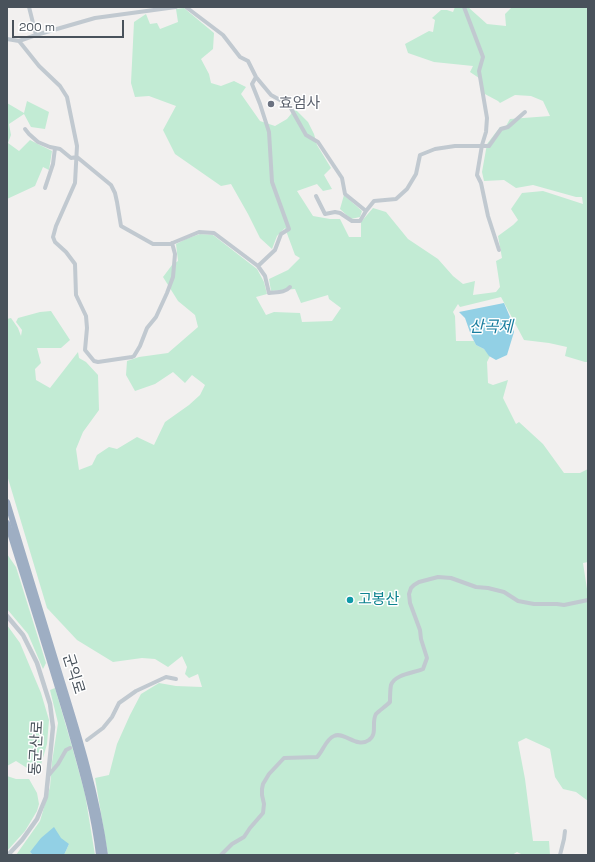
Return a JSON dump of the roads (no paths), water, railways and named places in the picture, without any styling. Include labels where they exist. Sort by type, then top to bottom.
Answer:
[{"type":"highway","name":"군익로","points":[[7,502],[97,804],[105,855]]},
{"type":"highway","name":"군익로","points":[[7,523],[61,697],[83,774],[94,821],[99,855]]},
{"type":"street","points":[[29,7],[36,35]]},
{"type":"street","points":[[7,39],[19,41],[95,18],[176,7]]},
{"type":"street","points":[[186,7],[223,35],[240,57],[248,61],[256,77],[271,95],[289,105],[306,135],[318,142],[342,178],[345,194],[366,211]]},
{"type":"street","points":[[464,7],[483,57],[479,71],[487,118],[486,132],[482,145],[477,175],[481,183],[488,216],[499,250]]},
{"type":"street","points":[[19,41],[39,66],[60,86],[67,98],[77,146],[75,183],[56,226],[53,237],[55,242],[66,252],[75,264],[76,295],[86,316],[85,350],[94,361],[98,362],[134,356],[140,346],[147,328],[156,317],[173,277],[175,254],[172,243]]},
{"type":"street","points":[[256,77],[252,84],[269,132],[272,182],[289,229],[281,234],[275,250],[258,266]]},
{"type":"street","points":[[316,196],[325,214],[335,212],[340,213],[352,221],[360,220],[374,201],[396,199],[407,189],[416,174],[420,155],[435,148],[482,145],[489,146],[501,129],[508,127],[525,112]]},
{"type":"street","points":[[25,129],[38,142],[50,148],[60,150],[71,158],[77,157],[110,185],[117,202],[121,226],[153,244],[172,243],[199,232],[214,233],[258,266],[265,276],[269,293],[283,292],[288,290],[290,287]]},
{"type":"street","points":[[45,188],[53,164],[55,148]]},
{"type":"street","points":[[221,855],[232,844],[244,837],[263,813],[263,784],[266,778],[284,758],[317,757],[328,741],[334,736],[338,735],[359,743],[367,742],[371,739],[374,733],[376,714],[390,702],[392,685],[394,682],[402,676],[423,669],[427,658],[420,639],[420,630],[410,604],[409,594],[414,585],[419,582],[438,577],[451,578],[476,586],[504,592],[518,601],[525,603],[564,605],[588,600]]},
{"type":"street","name":"동군산로","points":[[7,616],[23,635],[37,663],[50,704],[53,727],[46,797],[37,819],[22,840],[8,855]]},
{"type":"street","points":[[87,740],[104,728],[112,717],[119,703],[136,691],[166,677],[176,679]]},
{"type":"street","points":[[48,777],[66,750],[70,748]]},
{"type":"street","points":[[560,855],[565,831]]},
{"type":"water","name":"산곡제","points":[[504,303],[514,332],[507,355],[496,360],[489,356],[484,349],[476,345],[465,318],[459,312]]},
{"type":"water","points":[[54,827],[61,838],[69,844],[64,855],[33,855],[30,852],[41,838]]},
{"type":"place","name":"효엄사","points":[[271,104]]},
{"type":"place","name":"고봉산","points":[[350,600]]}]
